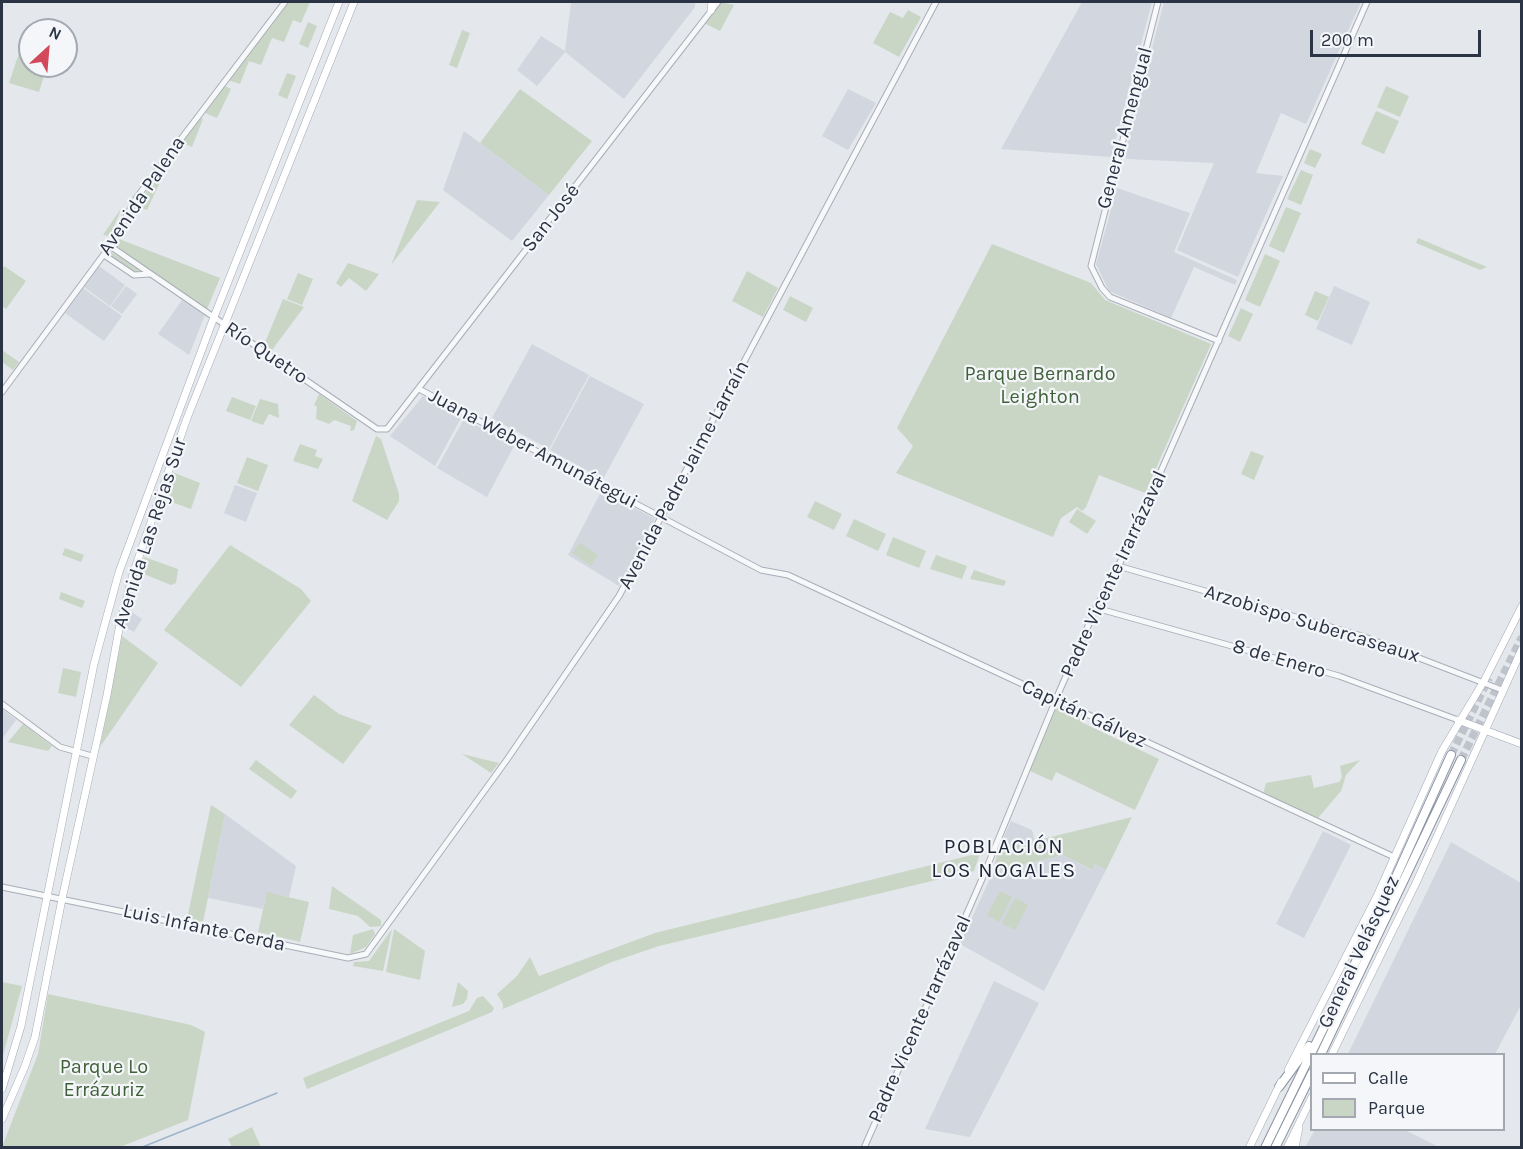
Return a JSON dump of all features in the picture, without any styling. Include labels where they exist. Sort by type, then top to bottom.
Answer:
[{"type":"highway","name":"General Velásquez","points":[[1311,1053],[1450,755]]},
{"type":"highway","name":"General Velásquez","points":[[1321,1053],[1461,760]]},
{"type":"highway","points":[[1279,1087],[1332,1011]]},
{"type":"highway","name":"General Velásquez","points":[[1265,1148],[1310,1056]]},
{"type":"highway","points":[[1276,1148],[1310,1075]]},
{"type":"main road","name":"Avenida Las Rejas Sur","points":[[2,1089],[18,1038],[96,656],[119,572],[214,317],[339,2]]},
{"type":"main road","name":"Avenida Las Rejas Sur","points":[[2,1119],[32,1046],[92,756],[133,574],[187,418],[354,2]]},
{"type":"main road","points":[[711,10],[712,2]]},
{"type":"main road","points":[[1250,1148],[1354,942],[1458,720],[1484,681],[1521,606]]},
{"type":"main road","points":[[1332,1053],[1486,730],[1521,649]]},
{"type":"main road","points":[[1458,720],[1521,744]]},
{"type":"main road","points":[[1490,720],[1501,735]]},
{"type":"main road","points":[[1287,1148],[1310,1100]]},
{"type":"main road","points":[[1295,1148],[1299,1122]]},
{"type":"street","name":"Avenida Palena","points":[[2,392],[111,246],[136,197],[285,2]]},
{"type":"street","name":"San José","points":[[382,430],[391,426],[718,2]]},
{"type":"street","name":"Avenida Padre Jaime Larraín","points":[[389,922],[595,632],[625,586],[936,2]]},
{"type":"street","name":"General Amengual","points":[[1158,2],[1092,254],[1092,268],[1104,291],[1110,297],[1219,341]]},
{"type":"street","name":"Padre Vicente Irarrázaval","points":[[864,1148],[982,879],[1055,700],[1096,608],[1118,567],[1367,2]]},
{"type":"street","name":"Río Quetro","points":[[111,246],[382,430]]},
{"type":"street","name":"Río Quetro","points":[[104,255],[134,276],[150,274]]},
{"type":"street","name":"Juana Weber Amunátegui","points":[[419,389],[760,570],[774,573]]},
{"type":"street","name":"Arzobispo Subercaseaux","points":[[1118,567],[1362,636],[1484,681],[1502,690]]},
{"type":"street","name":"Capitán Gálvez","points":[[774,573],[788,575],[1394,857]]},
{"type":"street","name":"8 de Enero","points":[[1096,608],[1339,676],[1458,720]]},
{"type":"street","points":[[2,704],[56,745],[92,756]]},
{"type":"street","name":"Luis Infante Cerda","points":[[2,886],[350,959],[366,954],[389,922]]},
{"type":"shaded area","points":[[571,2],[695,2],[695,7],[624,99],[565,52],[537,86],[517,70],[541,36],[565,51]]},
{"type":"shaded area","points":[[1082,2],[1152,2],[1111,157],[1001,149]]},
{"type":"shaded area","points":[[1164,2],[1361,2],[1306,124],[1281,113],[1256,173],[1283,176],[1238,277],[1177,250],[1214,163],[1127,159],[1124,156]]},
{"type":"shaded area","points":[[848,89],[876,103],[848,150],[822,136]]},
{"type":"shaded area","points":[[464,131],[549,195],[512,241],[443,190]]},
{"type":"shaded area","points":[[1117,188],[1190,213],[1174,252],[1237,280],[1235,285],[1194,267],[1171,318],[1109,291],[1096,264]]},
{"type":"shaded area","points":[[99,266],[125,285],[110,306],[84,287]]},
{"type":"shaded area","points":[[126,286],[137,294],[122,314],[111,306]]},
{"type":"shaded area","points":[[1334,286],[1370,302],[1352,345],[1316,329]]},
{"type":"shaded area","points":[[83,288],[122,316],[104,341],[65,313]]},
{"type":"shaded area","points":[[182,300],[205,315],[189,355],[158,334]]},
{"type":"shaded area","points":[[532,344],[589,375],[549,449],[492,418]]},
{"type":"shaded area","points":[[590,376],[644,404],[603,479],[550,450]]},
{"type":"shaded area","points":[[423,396],[461,418],[435,466],[390,436]]},
{"type":"shaded area","points":[[464,419],[514,446],[487,497],[437,468]]},
{"type":"shaded area","points":[[235,485],[257,493],[246,522],[224,513]]},
{"type":"shaded area","points":[[602,490],[655,519],[619,586],[568,555]]},
{"type":"shaded area","points":[[127,609],[142,619],[134,632],[123,626]]},
{"type":"shaded area","points":[[2,709],[16,720],[2,739]]},
{"type":"shaded area","points":[[225,814],[296,866],[289,897],[267,893],[263,909],[208,898]]},
{"type":"shaded area","points":[[1011,821],[1032,830],[1035,841],[998,850]]},
{"type":"shaded area","points":[[1323,831],[1351,845],[1304,938],[1276,924]]},
{"type":"shaded area","points":[[1451,842],[1521,883],[1521,1005],[1496,1053],[1348,1053]]},
{"type":"shaded area","points":[[1063,855],[1091,870],[1095,864],[1106,870],[1044,991],[960,944],[993,872]]},
{"type":"shaded area","points":[[994,981],[1039,1003],[970,1137],[925,1129]]},
{"type":"shaded area","points":[[1314,1131],[1407,1131],[1439,1147],[1305,1147]]},
{"type":"green space","points":[[288,2],[310,2],[301,23],[293,20],[284,42],[272,38],[261,65],[249,61],[240,84],[228,80]]},
{"type":"green space","points":[[720,2],[734,5],[720,31],[704,23]]},
{"type":"green space","points":[[908,10],[921,17],[899,57],[873,43],[890,12],[903,18]]},
{"type":"green space","points":[[308,22],[317,26],[308,48],[299,44]]},
{"type":"green space","points":[[462,30],[470,33],[457,68],[449,65]]},
{"type":"green space","points":[[18,56],[18,78],[43,78],[39,92],[9,83]]},
{"type":"green space","points":[[287,73],[296,76],[287,99],[278,95]]},
{"type":"green space","points":[[225,86],[231,89],[217,118],[205,113]]},
{"type":"green space","points":[[1386,86],[1409,96],[1400,117],[1377,107]]},
{"type":"green space","points":[[520,89],[592,141],[549,195],[480,143]]},
{"type":"green space","points":[[1376,111],[1399,121],[1384,154],[1361,144]]},
{"type":"green space","points":[[199,118],[203,119],[192,147],[181,142]]},
{"type":"green space","points":[[1310,149],[1322,154],[1315,168],[1304,163]]},
{"type":"green space","points":[[1301,170],[1313,175],[1301,205],[1287,199]]},
{"type":"green space","points":[[155,178],[161,180],[147,210],[137,206]]},
{"type":"green space","points":[[417,200],[440,202],[391,265]]},
{"type":"green space","points":[[122,207],[110,236],[103,235]]},
{"type":"green space","points":[[1286,207],[1301,213],[1284,253],[1269,246]]},
{"type":"green space","points":[[1418,238],[1487,267],[1480,270],[1416,243]]},
{"type":"green space","points":[[119,239],[220,278],[207,309],[116,246]]},
{"type":"green space","name":"Parque Bernardo Leighton","points":[[992,244],[1091,283],[1105,300],[1211,344],[1145,493],[1099,475],[1086,507],[1082,511],[1077,507],[1061,518],[1053,537],[896,473],[913,446],[897,428]]},
{"type":"green space","points":[[111,252],[139,269],[138,273],[110,257]]},
{"type":"green space","points":[[1265,254],[1280,261],[1260,307],[1245,300]]},
{"type":"green space","points":[[348,263],[379,274],[366,291],[349,278],[341,287],[336,283]]},
{"type":"green space","points":[[4,266],[26,281],[6,309],[2,306]]},
{"type":"green space","points":[[747,271],[778,288],[763,317],[732,301]]},
{"type":"green space","points":[[298,273],[313,279],[302,305],[287,299]]},
{"type":"green space","points":[[1315,291],[1329,297],[1318,321],[1305,315]]},
{"type":"green space","points":[[790,296],[813,308],[806,322],[783,310]]},
{"type":"green space","points":[[283,299],[304,307],[272,350],[264,345]]},
{"type":"green space","points":[[1241,308],[1253,314],[1240,342],[1228,336]]},
{"type":"green space","points":[[2,350],[19,362],[13,370],[2,362]]},
{"type":"green space","points":[[319,394],[357,421],[354,430],[350,431],[351,426],[334,420],[329,424],[316,419],[317,407],[314,405]]},
{"type":"green space","points":[[232,397],[256,406],[250,420],[226,411]]},
{"type":"green space","points":[[260,399],[278,404],[279,418],[269,414],[263,425],[251,421]]},
{"type":"green space","points":[[376,436],[381,439],[399,494],[399,501],[387,520],[352,501]]},
{"type":"green space","points":[[300,444],[317,450],[315,456],[323,459],[318,469],[293,461]]},
{"type":"green space","points":[[1251,451],[1264,456],[1254,480],[1241,474]]},
{"type":"green space","points":[[247,457],[268,465],[258,491],[237,483]]},
{"type":"green space","points":[[172,472],[200,483],[191,509],[163,499]]},
{"type":"green space","points":[[815,501],[842,514],[834,530],[807,517]]},
{"type":"green space","points":[[1077,509],[1096,521],[1087,534],[1069,522]]},
{"type":"green space","points":[[854,519],[886,534],[878,551],[846,536]]},
{"type":"green space","points":[[893,537],[926,551],[919,568],[886,555]]},
{"type":"green space","points":[[580,543],[598,555],[591,566],[572,553]]},
{"type":"green space","points":[[230,545],[301,589],[311,601],[241,687],[164,630]]},
{"type":"green space","points":[[65,548],[84,555],[81,562],[62,555]]},
{"type":"green space","points":[[936,555],[967,566],[962,579],[930,569]]},
{"type":"green space","points":[[144,557],[178,569],[176,583],[171,585],[139,572]]},
{"type":"green space","points":[[974,570],[1006,581],[1004,586],[970,579]]},
{"type":"green space","points":[[61,592],[85,601],[82,608],[59,599]]},
{"type":"green space","points":[[122,636],[158,663],[100,747]]},
{"type":"green space","points":[[63,668],[81,672],[76,697],[58,693]]},
{"type":"green space","points":[[314,695],[339,714],[372,726],[343,764],[289,725]]},
{"type":"green space","points":[[1056,706],[1079,717],[1083,723],[1159,759],[1135,810],[1056,772],[1052,781],[1028,770]]},
{"type":"green space","points":[[23,724],[52,746],[48,751],[8,742]]},
{"type":"green space","points":[[462,754],[499,763],[491,773]]},
{"type":"green space","points":[[256,760],[297,791],[291,799],[249,769]]},
{"type":"green space","points":[[1360,760],[1346,775],[1341,791],[1318,818],[1263,794],[1266,783],[1311,775],[1314,788],[1339,782],[1342,777],[1340,766]]},
{"type":"green space","points":[[211,805],[225,814],[203,922],[187,919]]},
{"type":"green space","points":[[1132,817],[1106,870],[1095,864],[1092,870],[1063,855],[993,872],[998,850]]},
{"type":"green space","points":[[980,853],[974,871],[659,946],[612,962],[503,1009],[503,1004],[497,994],[517,976],[530,957],[539,976],[655,933]]},
{"type":"green space","points":[[332,886],[381,920],[381,926],[370,927],[358,916],[329,909]]},
{"type":"green space","points":[[1000,891],[1012,897],[999,922],[987,915]]},
{"type":"green space","points":[[267,892],[309,902],[300,942],[258,932]]},
{"type":"green space","points":[[1015,898],[1028,905],[1015,930],[1002,923]]},
{"type":"green space","points":[[373,929],[375,934],[366,947],[350,954],[353,935]]},
{"type":"green space","points":[[392,929],[383,971],[353,966],[354,962],[369,961]]},
{"type":"green space","points":[[394,929],[425,951],[420,980],[386,972]]},
{"type":"green space","name":"Parque Lo Errázuriz","points":[[2,982],[22,986],[2,1059]]},
{"type":"green space","points":[[458,982],[468,991],[467,999],[463,1004],[452,1007]]},
{"type":"green space","name":"Parque Lo Errázuriz","points":[[48,994],[191,1025],[205,1032],[188,1120],[120,1147],[2,1147],[38,1054]]},
{"type":"green space","points":[[483,996],[494,1008],[492,1012],[307,1089],[303,1078],[469,1011],[477,998]]},
{"type":"green space","points":[[252,1127],[261,1147],[232,1147],[228,1139]]},
{"type":"waterway","points":[[140,1148],[277,1093]]},
{"type":"tunnel","points":[[1461,760],[1522,637]]},
{"type":"tunnel","points":[[1451,755],[1489,678]]},
{"type":"district","name":"POBLACIÓN LOS NOGALES","points":[[1004,859]]}]
